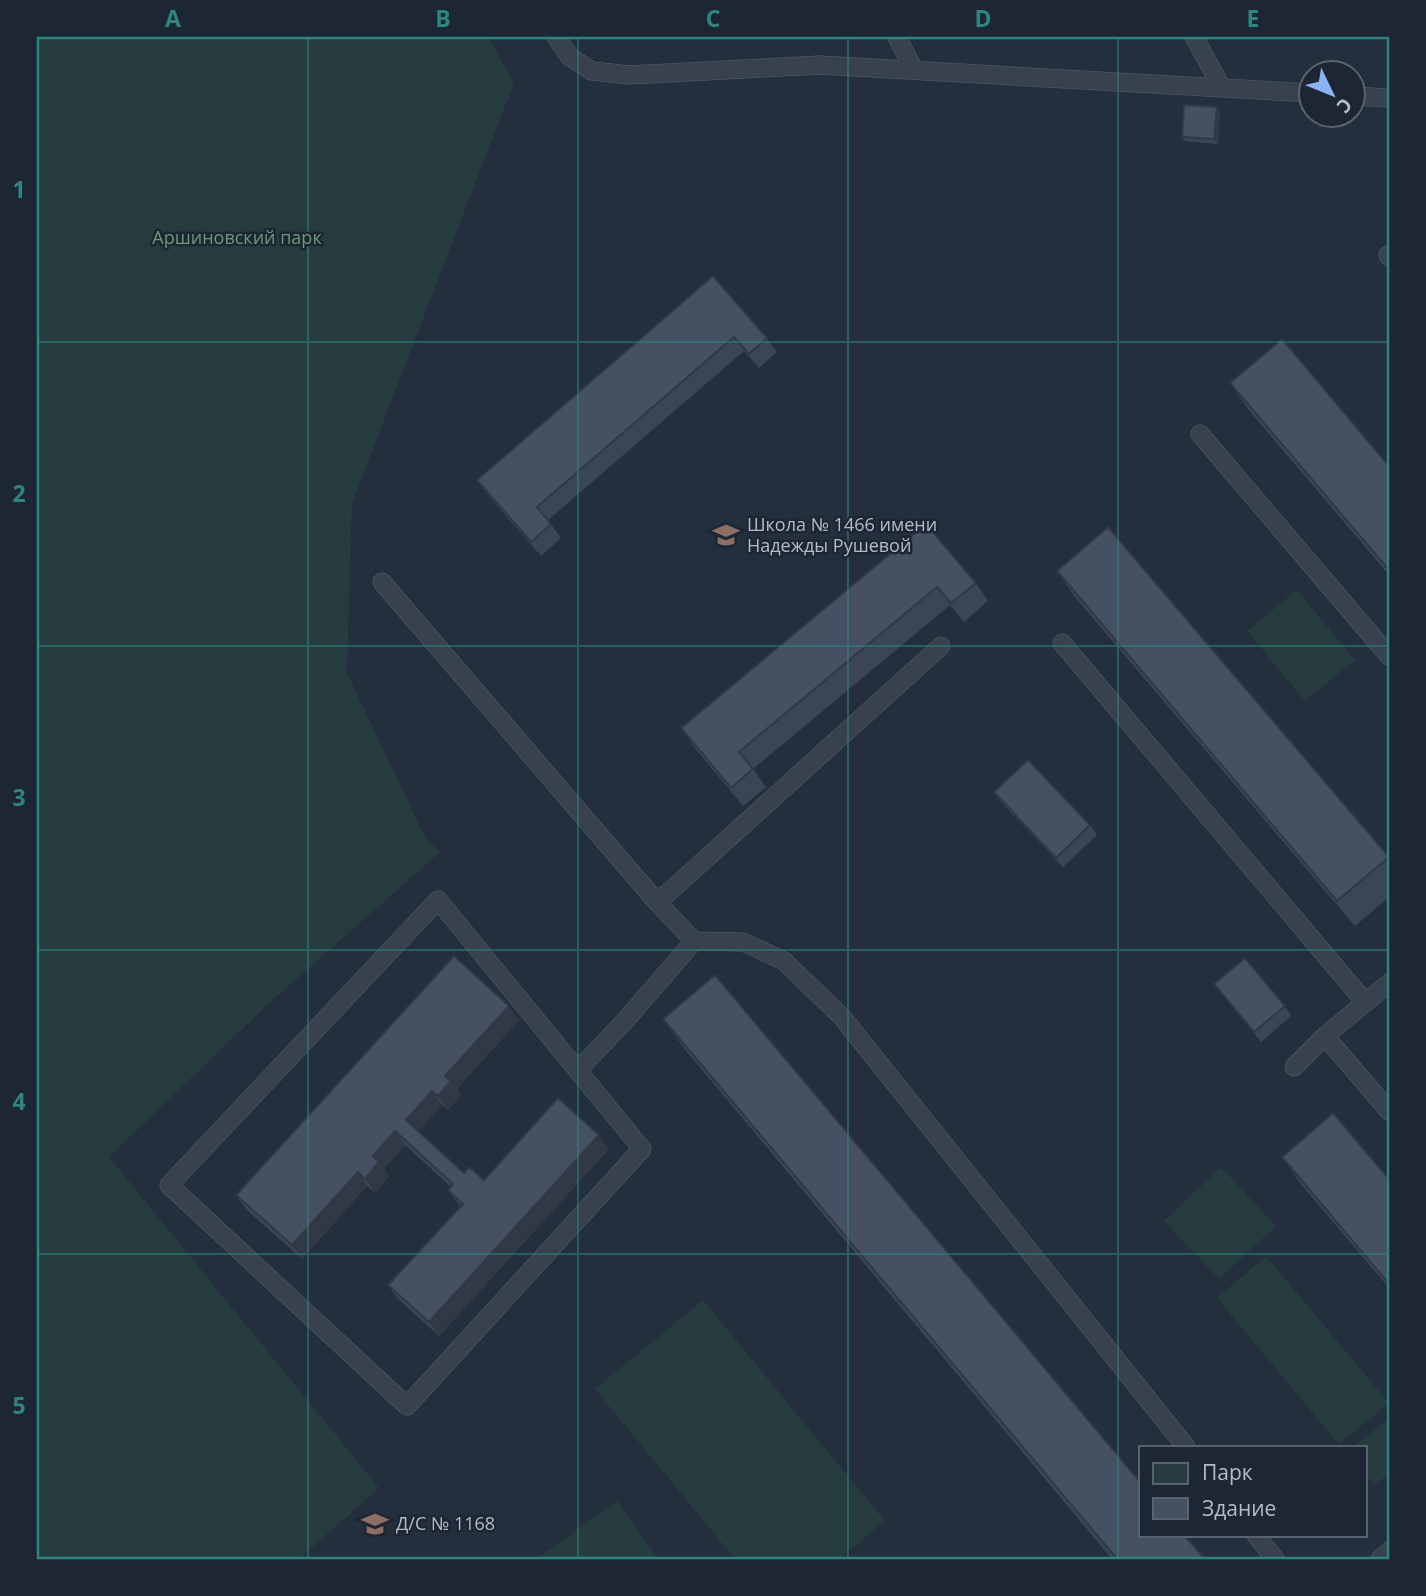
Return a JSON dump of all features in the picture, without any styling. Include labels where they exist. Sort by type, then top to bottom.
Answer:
[{"type":"lane","points":[[556,37],[570,57],[592,71],[629,75],[820,65],[1296,92]]},
{"type":"lane","points":[[897,37],[915,70]]},
{"type":"lane","points":[[1194,37],[1222,88]]},
{"type":"lane","points":[[1366,97],[1389,98]]},
{"type":"lane","points":[[1200,434],[1389,656]]},
{"type":"lane","points":[[382,582],[656,901],[694,941],[743,942],[784,961],[842,1017],[1185,1446]]},
{"type":"lane","points":[[1062,643],[1365,1002]]},
{"type":"lane","points":[[656,901],[941,646]]},
{"type":"lane","points":[[438,900],[578,1070],[642,1149],[407,1406],[169,1185],[438,900]]},
{"type":"lane","points":[[578,1070],[624,1022],[694,941]]},
{"type":"lane","points":[[1294,1067],[1325,1036],[1389,983]]},
{"type":"lane","points":[[1325,1036],[1389,1111]]},
{"type":"lane","points":[[1256,1536],[1275,1559]]},
{"type":"lane","points":[[1380,1559],[1389,1551]]},
{"type":"green space","name":"Аршиновский парк","points":[[37,37],[488,37],[514,83],[352,503],[347,673],[426,839],[440,852],[265,1007],[109,1157],[379,1488],[299,1559],[37,1559]]},
{"type":"green space","points":[[1297,590],[1355,660],[1305,701],[1247,631]]},
{"type":"green space","points":[[1221,1167],[1276,1226],[1219,1279],[1164,1221]]},
{"type":"green space","points":[[1266,1256],[1389,1403],[1339,1444],[1217,1298]]},
{"type":"green space","points":[[703,1300],[885,1521],[839,1559],[735,1559],[595,1389]]},
{"type":"green space","points":[[1389,1419],[1389,1474],[1374,1485],[1366,1475],[1366,1446],[1354,1446]]},
{"type":"green space","points":[[617,1501],[658,1559],[537,1559]]},
{"type":"building","points":[[1184,105],[1217,107],[1214,139],[1182,137]]},
{"type":"building","points":[[713,276],[767,338],[749,354],[734,337],[537,507],[551,524],[531,542],[477,480]]},
{"type":"building","points":[[1282,339],[1389,466],[1389,570],[1230,383]]},
{"type":"building","points":[[926,524],[976,583],[951,603],[937,587],[739,752],[753,769],[731,788],[681,728]]},
{"type":"building","points":[[1108,527],[1389,857],[1337,901],[1057,571]]},
{"type":"building","points":[[1028,760],[1090,825],[1056,858],[994,792]]},
{"type":"building","points":[[454,956],[509,1006],[445,1076],[451,1081],[438,1096],[432,1091],[406,1120],[464,1173],[469,1167],[484,1180],[558,1098],[599,1135],[429,1322],[388,1285],[463,1204],[448,1190],[453,1184],[395,1131],[373,1156],[379,1162],[365,1179],[358,1172],[292,1245],[236,1195]]},
{"type":"building","points":[[1245,958],[1285,1006],[1254,1032],[1214,984]]},
{"type":"building","points":[[715,975],[1139,1481],[1139,1536],[1185,1536],[1205,1559],[1117,1559],[663,1019]]},
{"type":"building","points":[[1333,1113],[1389,1179],[1389,1284],[1282,1157]]},
{"type":"place","name":"Школа № 1466 имени Надежды Рушевой","points":[[726,535]]},
{"type":"place","name":"Д/C № 1168","points":[[375,1524]]}]
